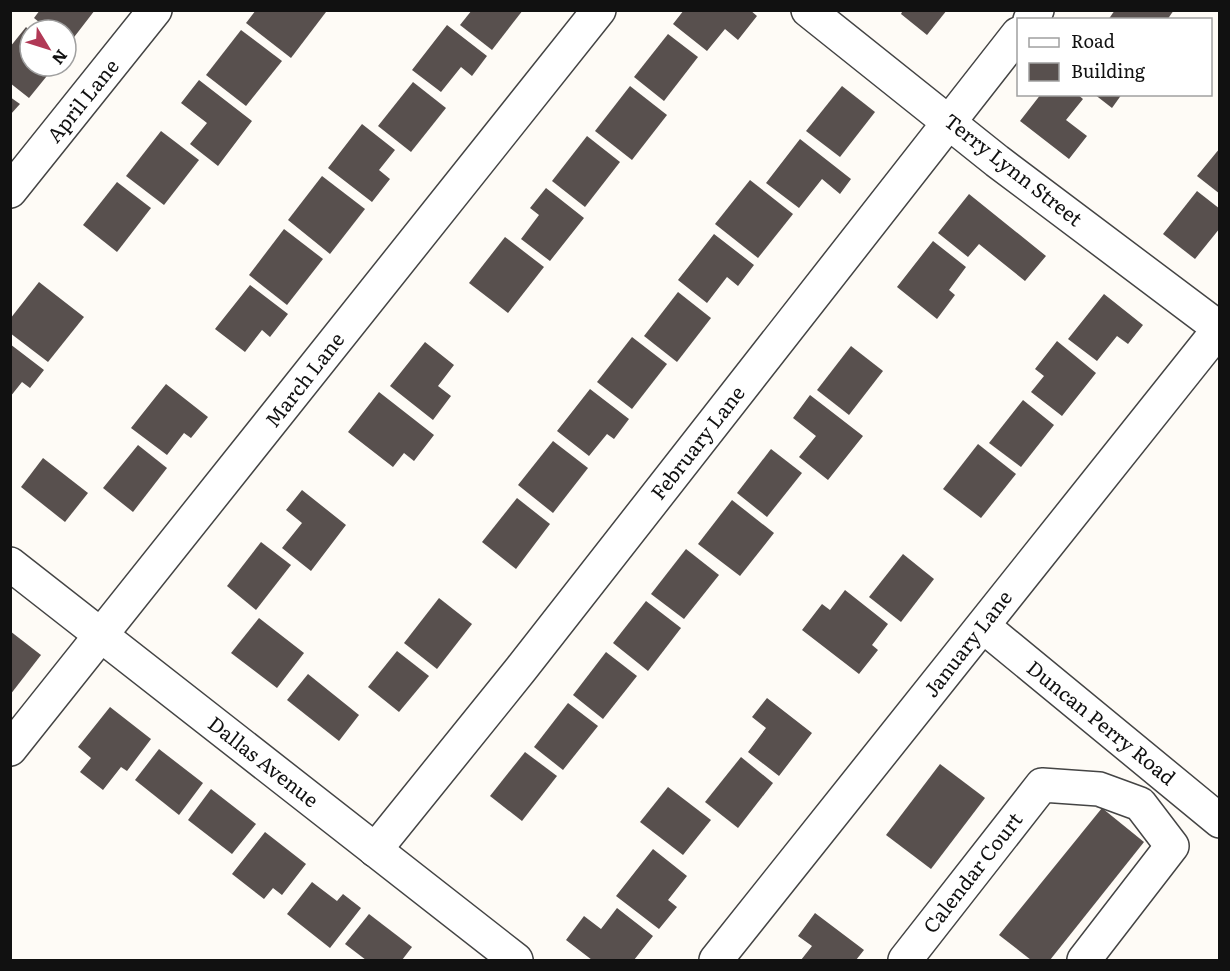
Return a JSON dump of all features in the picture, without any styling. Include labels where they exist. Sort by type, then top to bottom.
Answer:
[{"type":"street","name":"April Lane","points":[[10,191],[155,10]]},
{"type":"street","name":"March Lane","points":[[10,749],[598,10]]},
{"type":"street","name":"Terry Lynn Street","points":[[808,10],[950,121],[997,161],[1219,328]]},
{"type":"street","name":"February Lane","points":[[375,850],[536,650],[1017,35]]},
{"type":"street","name":"January Lane","points":[[716,960],[1219,328]]},
{"type":"street","name":"Dallas Avenue","points":[[10,564],[516,960]]},
{"type":"street","name":"Duncan Perry Road","points":[[983,626],[1220,820]]},
{"type":"street","name":"Calendar Court","points":[[905,960],[1042,785],[1099,789],[1140,804],[1172,846],[1084,960]]},
{"type":"building","points":[[40,10],[95,10],[78,32],[78,18],[34,18]]},
{"type":"building","points":[[256,10],[324,10],[326,12],[291,58],[246,23]]},
{"type":"building","points":[[472,10],[523,10],[492,50],[460,25]]},
{"type":"building","points":[[684,10],[750,10],[757,16],[738,40],[725,29],[707,51],[673,24]]},
{"type":"building","points":[[903,10],[947,10],[927,35],[901,14]]},
{"type":"building","points":[[1115,10],[1174,10],[1168,18],[1109,18]]},
{"type":"building","points":[[447,25],[487,56],[472,76],[461,67],[441,92],[412,70]]},
{"type":"building","points":[[241,30],[282,61],[246,106],[206,75]]},
{"type":"building","points":[[668,34],[698,57],[664,101],[634,77]]},
{"type":"building","points":[[18,37],[18,78],[45,78],[29,98],[10,83],[10,47]]},
{"type":"building","points":[[199,80],[252,121],[218,166],[190,144],[207,123],[181,103]]},
{"type":"building","points":[[413,82],[446,108],[411,152],[378,126]]},
{"type":"building","points":[[630,86],[667,115],[632,160],[595,131]]},
{"type":"building","points":[[842,86],[875,112],[840,157],[806,131]]},
{"type":"building","points":[[1039,96],[1079,96],[1083,99],[1066,120],[1087,136],[1069,159],[1020,121]]},
{"type":"building","points":[[1097,96],[1121,96],[1112,108]]},
{"type":"building","points":[[10,97],[20,104],[10,115]]},
{"type":"building","points":[[362,124],[395,150],[379,170],[390,179],[372,202],[328,168]]},
{"type":"building","points":[[161,131],[199,160],[164,205],[126,176]]},
{"type":"building","points":[[587,136],[620,162],[585,207],[552,181]]},
{"type":"building","points":[[800,139],[851,179],[840,194],[822,179],[799,208],[766,183]]},
{"type":"building","points":[[1220,148],[1220,194],[1197,176]]},
{"type":"building","points":[[322,176],[365,209],[330,254],[288,220]]},
{"type":"building","points":[[750,180],[793,214],[758,258],[715,224]]},
{"type":"building","points":[[117,182],[151,208],[117,252],[83,225]]},
{"type":"building","points":[[546,188],[584,218],[550,261],[521,239],[539,215],[530,208]]},
{"type":"building","points":[[1197,191],[1220,209],[1220,228],[1195,259],[1163,234]]},
{"type":"building","points":[[969,194],[1046,256],[1025,281],[979,244],[968,257],[938,233]]},
{"type":"building","points":[[284,229],[323,259],[287,305],[249,275]]},
{"type":"building","points":[[714,234],[754,265],[738,286],[727,277],[707,303],[678,280]]},
{"type":"building","points":[[505,237],[544,267],[508,313],[469,283]]},
{"type":"building","points":[[933,241],[966,267],[949,290],[955,295],[937,319],[897,287]]},
{"type":"building","points":[[39,282],[84,317],[48,362],[10,333],[10,319]]},
{"type":"building","points":[[250,285],[288,314],[270,337],[262,330],[245,352],[215,329]]},
{"type":"building","points":[[678,292],[711,318],[677,362],[644,336]]},
{"type":"building","points":[[1104,294],[1143,325],[1128,344],[1117,336],[1097,361],[1068,339]]},
{"type":"building","points":[[632,337],[667,364],[632,409],[597,382]]},
{"type":"building","points":[[1057,341],[1096,373],[1062,416],[1031,392],[1044,376],[1035,369]]},
{"type":"building","points":[[425,342],[454,365],[438,386],[451,396],[433,420],[390,386]]},
{"type":"building","points":[[10,344],[44,370],[30,388],[22,382],[10,397]]},
{"type":"building","points":[[851,346],[883,371],[849,415],[817,390]]},
{"type":"building","points":[[166,384],[208,417],[191,438],[184,433],[167,455],[131,428]]},
{"type":"building","points":[[590,389],[629,419],[614,439],[607,434],[589,456],[557,431]]},
{"type":"building","points":[[379,392],[434,435],[414,461],[404,453],[393,467],[348,432]]},
{"type":"building","points":[[810,395],[863,436],[828,480],[799,457],[816,436],[793,418]]},
{"type":"building","points":[[1023,400],[1054,425],[1021,467],[989,443]]},
{"type":"building","points":[[553,441],[588,468],[553,513],[518,485]]},
{"type":"building","points":[[978,444],[1016,474],[981,518],[943,489]]},
{"type":"building","points":[[138,445],[167,468],[133,512],[103,488]]},
{"type":"building","points":[[771,449],[802,473],[767,517],[737,493]]},
{"type":"building","points":[[43,458],[88,493],[65,522],[21,487]]},
{"type":"building","points":[[302,490],[346,525],[311,571],[282,548],[302,523],[286,510]]},
{"type":"building","points":[[517,498],[550,524],[516,569],[482,542]]},
{"type":"building","points":[[732,500],[774,533],[740,576],[698,544]]},
{"type":"building","points":[[261,542],[291,565],[256,610],[227,586]]},
{"type":"building","points":[[686,549],[719,575],[684,619],[651,594]]},
{"type":"building","points":[[903,554],[934,579],[901,622],[869,597]]},
{"type":"building","points":[[845,590],[888,624],[872,645],[878,650],[859,674],[802,630],[822,604],[830,610]]},
{"type":"building","points":[[439,598],[472,624],[437,669],[404,643]]},
{"type":"building","points":[[646,601],[681,628],[648,671],[613,643]]},
{"type":"building","points":[[259,618],[304,653],[277,688],[231,653]]},
{"type":"building","points":[[10,631],[41,655],[10,695]]},
{"type":"building","points":[[397,651],[429,676],[399,712],[368,687]]},
{"type":"building","points":[[606,652],[637,676],[603,719],[573,695]]},
{"type":"building","points":[[308,674],[359,715],[339,741],[287,700]]},
{"type":"building","points":[[767,698],[812,733],[779,776],[748,752],[766,728],[752,717]]},
{"type":"building","points":[[568,703],[598,726],[563,770],[534,747]]},
{"type":"building","points":[[110,707],[151,739],[127,771],[121,767],[103,790],[80,772],[91,758],[78,747]]},
{"type":"building","points":[[159,749],[203,783],[179,815],[135,780]]},
{"type":"building","points":[[525,752],[557,776],[522,821],[490,796]]},
{"type":"building","points":[[741,757],[773,783],[738,828],[705,802]]},
{"type":"building","points":[[940,764],[985,798],[931,869],[886,835]]},
{"type":"building","points":[[668,787],[711,820],[683,855],[640,822]]},
{"type":"building","points":[[211,789],[256,824],[232,854],[188,820]]},
{"type":"building","points":[[1102,808],[1144,842],[1050,960],[1031,960],[999,935]]},
{"type":"building","points":[[265,832],[306,864],[282,895],[273,888],[264,899],[232,874]]},
{"type":"building","points":[[653,849],[687,876],[668,900],[677,907],[659,929],[616,896]]},
{"type":"building","points":[[312,882],[337,901],[343,894],[361,908],[330,948],[287,914]]},
{"type":"building","points":[[617,908],[653,936],[634,960],[592,960],[566,940],[584,916],[601,929]]},
{"type":"building","points":[[815,913],[864,950],[856,960],[801,960],[812,946],[798,936]]},
{"type":"building","points":[[369,914],[412,947],[402,960],[366,960],[345,944]]}]
